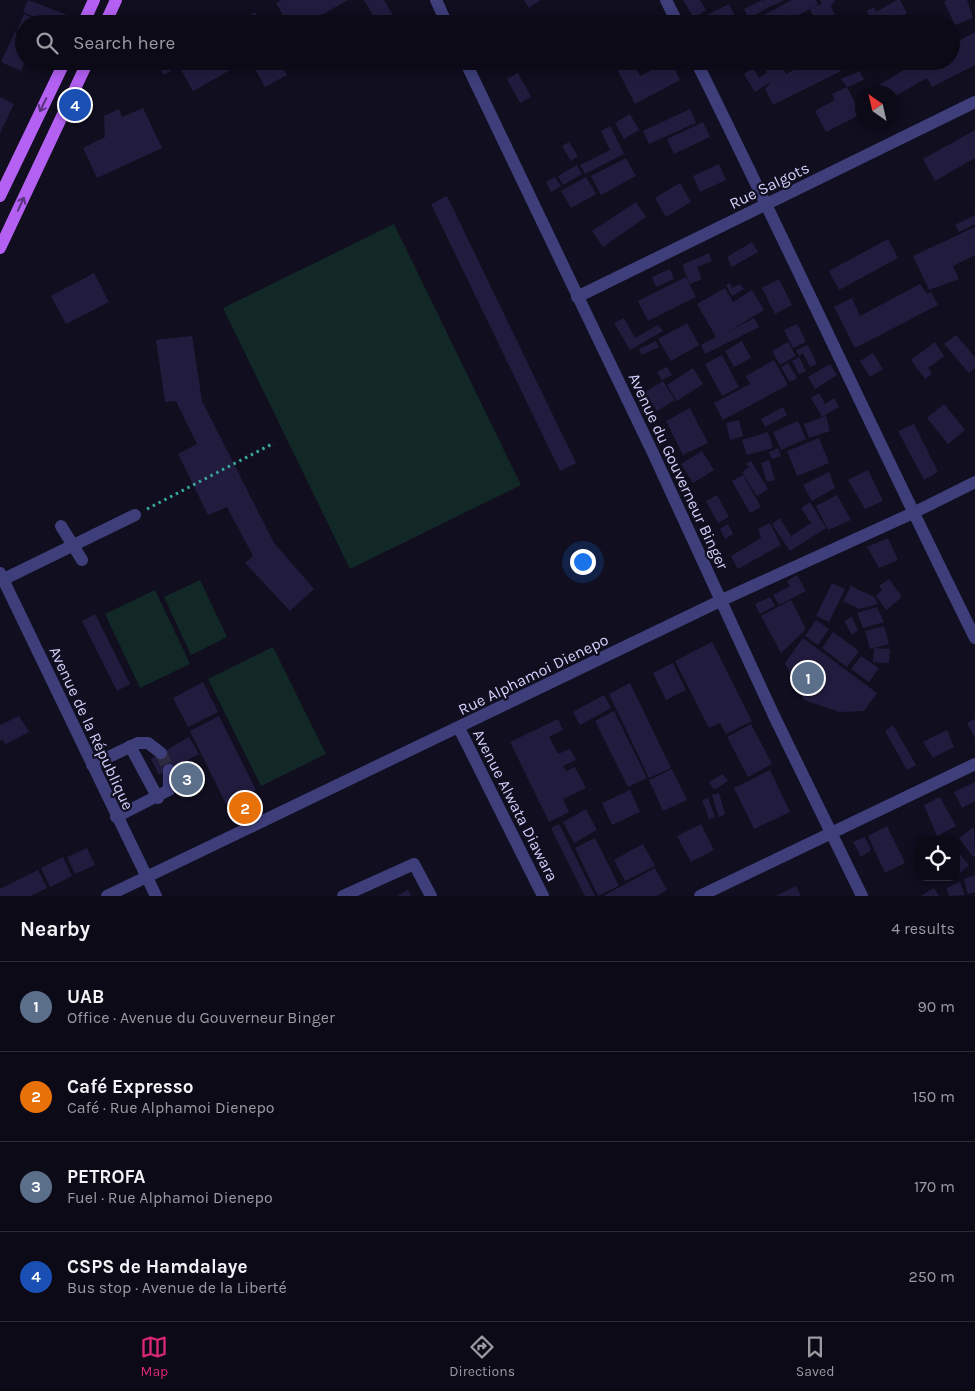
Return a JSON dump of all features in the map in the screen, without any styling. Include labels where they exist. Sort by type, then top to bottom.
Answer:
[{"type":"main road","points":[[87,15],[94,0]]},
{"type":"main road","points":[[109,15],[116,0]]},
{"type":"main road","points":[[1,191],[61,70]]},
{"type":"main road","points":[[0,248],[84,70]]},
{"type":"street","points":[[436,0],[443,15]]},
{"type":"street","points":[[666,0],[674,15]]},
{"type":"street","name":"Avenue du Gouverneur Binger","points":[[469,70],[722,600],[829,832],[862,896]]},
{"type":"street","points":[[700,70],[767,204],[913,513],[975,638]]},
{"type":"street","name":"Rue Salgots","points":[[577,297],[975,102]]},
{"type":"street","name":"Rue Alphamoi Dienepo","points":[[107,896],[722,600],[913,513],[975,482]]},
{"type":"street","points":[[1,578],[135,515]]},
{"type":"street","points":[[61,526],[82,560]]},
{"type":"street","name":"Avenue de la République","points":[[1,578],[156,896]]},
{"type":"street","name":"Avenue Alwata Diawara","points":[[459,728],[543,896]]},
{"type":"street","points":[[92,765],[138,743],[148,743],[161,753]]},
{"type":"street","points":[[130,746],[158,798]]},
{"type":"street","points":[[700,896],[716,893],[829,832],[975,764]]},
{"type":"street","points":[[116,817],[158,798],[169,790],[168,770]]},
{"type":"street","points":[[343,896],[414,864],[431,896]]},
{"type":"path","points":[[135,515],[274,443]]},
{"type":"green space","points":[[394,224],[521,485],[350,569],[223,308]]},
{"type":"green space","points":[[200,580],[227,637],[191,655],[164,597]]},
{"type":"green space","points":[[155,590],[190,664],[140,688],[105,614]]},
{"type":"green space","points":[[273,647],[326,754],[261,786],[208,679]]},
{"type":"building","points":[[28,0],[67,15],[30,15],[23,12]]},
{"type":"building","points":[[282,0],[348,0],[322,15],[283,15],[276,3]]},
{"type":"building","points":[[364,0],[384,0],[393,15],[373,15]]},
{"type":"building","points":[[524,0],[540,0],[529,8]]},
{"type":"building","points":[[683,0],[700,0],[706,10],[698,15],[692,15]]},
{"type":"building","points":[[762,0],[767,8],[756,15],[747,15],[744,9]]},
{"type":"building","points":[[763,0],[785,0],[767,8]]},
{"type":"building","points":[[792,0],[816,0],[818,5],[799,15],[764,15]]},
{"type":"building","points":[[820,0],[835,0],[831,6],[835,15],[813,15],[810,9],[822,4]]},
{"type":"building","points":[[900,0],[907,13],[904,15],[869,15],[867,11],[874,7],[876,12]]},
{"type":"building","points":[[947,0],[967,0],[973,18],[960,23],[960,15],[950,15],[944,2]]},
{"type":"building","points":[[729,4],[734,15],[707,15]]},
{"type":"building","points":[[15,32],[15,68],[1,62]]},
{"type":"building","points":[[975,32],[975,65],[932,87],[927,78],[900,93],[900,85],[879,85],[904,70],[960,70],[960,40]]},
{"type":"building","points":[[161,70],[172,70],[164,75]]},
{"type":"building","points":[[181,70],[230,70],[193,91]]},
{"type":"building","points":[[256,70],[284,70],[287,75],[265,87]]},
{"type":"building","points":[[618,70],[637,70],[640,76],[652,70],[675,70],[680,80],[635,104]]},
{"type":"building","points":[[750,70],[754,70],[759,78],[767,73],[765,70],[784,70],[786,74],[794,70],[841,71],[773,105],[765,89],[772,81],[755,92],[744,74]]},
{"type":"building","points":[[860,71],[864,80],[847,87],[841,79]]},
{"type":"building","points":[[518,73],[531,97],[520,103],[507,79]]},
{"type":"building","points":[[847,87],[855,102],[855,117],[826,132],[815,111],[835,100],[832,94]]},
{"type":"building","points":[[0,97],[14,104],[0,133]]},
{"type":"building","points":[[143,108],[162,148],[97,178],[83,148],[105,137],[104,116],[119,109],[122,117]]},
{"type":"building","points":[[690,109],[696,123],[649,144],[643,131]]},
{"type":"building","points":[[630,114],[639,130],[624,139],[615,123]]},
{"type":"building","points":[[703,122],[710,137],[674,154],[667,139]]},
{"type":"building","points":[[610,126],[624,154],[585,174],[580,165],[610,150],[601,131]]},
{"type":"building","points":[[975,130],[975,158],[935,181],[923,159]]},
{"type":"building","points":[[569,142],[578,156],[571,161],[562,146]]},
{"type":"building","points":[[626,158],[636,176],[601,195],[591,176]]},
{"type":"building","points":[[719,164],[726,180],[700,192],[693,176]]},
{"type":"building","points":[[577,165],[582,174],[563,185],[558,176]]},
{"type":"building","points":[[555,177],[561,186],[551,192],[546,182]]},
{"type":"building","points":[[586,177],[596,194],[571,208],[561,191]]},
{"type":"building","points":[[680,183],[691,202],[666,217],[655,198]]},
{"type":"building","points":[[447,196],[576,463],[560,471],[431,204]]},
{"type":"building","points":[[636,202],[646,217],[603,247],[592,231]]},
{"type":"building","points":[[975,215],[975,224],[959,232],[955,225]]},
{"type":"building","points":[[975,227],[975,255],[953,266],[959,279],[929,290],[913,256]]},
{"type":"building","points":[[888,239],[898,258],[839,290],[829,271]]},
{"type":"building","points":[[752,242],[758,252],[732,267],[727,257]]},
{"type":"building","points":[[709,253],[712,261],[697,267],[702,279],[690,284],[682,265]]},
{"type":"building","points":[[670,269],[674,279],[656,287],[652,277]]},
{"type":"building","points":[[94,273],[109,302],[66,324],[51,296]]},
{"type":"building","points":[[686,277],[696,297],[648,321],[638,301]]},
{"type":"building","points":[[779,279],[792,305],[775,314],[762,288]]},
{"type":"building","points":[[730,283],[732,288],[740,284],[744,289],[732,296],[726,285]]},
{"type":"building","points":[[920,284],[927,294],[931,292],[938,305],[855,348],[834,307],[852,298],[860,316]]},
{"type":"building","points":[[725,288],[733,302],[752,290],[764,310],[726,333],[754,318],[759,327],[705,354],[701,345],[716,337],[697,304]]},
{"type":"building","points":[[624,318],[635,338],[658,325],[663,331],[630,350],[614,323]]},
{"type":"building","points":[[687,323],[699,345],[671,361],[658,339]]},
{"type":"building","points":[[797,324],[806,342],[793,348],[784,330]]},
{"type":"building","points":[[956,335],[975,357],[975,368],[969,373],[944,344]]},
{"type":"building","points":[[192,336],[202,401],[274,543],[314,589],[290,611],[245,563],[253,556],[227,507],[208,515],[178,454],[197,444],[176,401],[165,402],[156,340]]},
{"type":"building","points":[[656,341],[659,347],[642,355],[639,349]]},
{"type":"building","points":[[742,341],[751,358],[734,367],[725,351]]},
{"type":"building","points":[[788,342],[796,356],[780,365],[772,351]]},
{"type":"building","points":[[935,342],[944,356],[928,368],[932,374],[925,379],[911,360]]},
{"type":"building","points":[[808,345],[817,364],[810,367],[803,353],[799,356],[796,350]]},
{"type":"building","points":[[873,353],[883,369],[870,377],[860,361]]},
{"type":"building","points":[[722,355],[739,387],[722,396],[705,364]]},
{"type":"building","points":[[799,357],[806,371],[799,374],[792,361]]},
{"type":"building","points":[[774,360],[788,385],[723,420],[714,403],[750,384],[746,376]]},
{"type":"building","points":[[788,363],[797,378],[790,382],[781,367]]},
{"type":"building","points":[[830,364],[837,375],[815,389],[808,377]]},
{"type":"building","points":[[667,367],[672,375],[662,380],[657,372]]},
{"type":"building","points":[[693,368],[703,384],[677,401],[667,385]]},
{"type":"building","points":[[663,381],[675,400],[657,411],[645,392]]},
{"type":"building","points":[[819,393],[825,404],[834,398],[839,407],[822,417],[811,398]]},
{"type":"building","points":[[944,404],[965,430],[948,444],[927,418]]},
{"type":"building","points":[[783,407],[787,415],[765,427],[761,419]]},
{"type":"building","points":[[690,408],[708,443],[683,455],[666,421]]},
{"type":"building","points":[[826,416],[830,431],[809,438],[804,424]]},
{"type":"building","points":[[739,420],[743,436],[730,440],[726,423]]},
{"type":"building","points":[[798,421],[806,439],[781,450],[773,432]]},
{"type":"building","points":[[914,424],[938,472],[924,480],[898,431]]},
{"type":"building","points":[[768,432],[773,448],[747,455],[742,440]]},
{"type":"building","points":[[819,438],[829,463],[797,476],[787,451]]},
{"type":"building","points":[[778,448],[781,456],[772,459],[769,452]]},
{"type":"building","points":[[702,451],[714,470],[693,483],[681,464]]},
{"type":"building","points":[[769,460],[775,480],[767,482],[761,463]]},
{"type":"building","points":[[751,461],[768,489],[757,496],[742,472],[749,467],[746,464]]},
{"type":"building","points":[[868,470],[883,501],[865,509],[848,480]]},
{"type":"building","points":[[829,472],[835,488],[812,501],[803,485]]},
{"type":"building","points":[[743,475],[761,507],[750,513],[732,481]]},
{"type":"building","points":[[717,495],[729,517],[718,523],[706,501]]},
{"type":"building","points":[[837,495],[851,520],[828,530],[816,506]]},
{"type":"building","points":[[810,502],[826,528],[790,551],[772,524],[780,518],[791,536],[811,523],[801,508]]},
{"type":"building","points":[[770,523],[781,545],[738,569],[731,556],[761,538],[758,529]]},
{"type":"building","points":[[728,524],[733,534],[725,539],[720,529]]},
{"type":"building","points":[[888,538],[898,560],[879,568],[867,547]]},
{"type":"building","points":[[797,575],[806,591],[779,605],[773,595],[790,586],[787,581]]},
{"type":"building","points":[[889,579],[902,597],[886,610],[876,596],[882,590],[879,586]]},
{"type":"building","points":[[832,583],[845,589],[829,622],[816,616]]},
{"type":"building","points":[[851,586],[874,597],[878,604],[859,609],[843,601]]},
{"type":"building","points":[[770,597],[775,606],[760,614],[755,604]]},
{"type":"building","points":[[791,600],[806,629],[781,653],[761,616]]},
{"type":"building","points":[[877,607],[884,622],[863,628],[857,613]]},
{"type":"building","points":[[95,614],[130,684],[117,691],[82,621]]},
{"type":"building","points":[[852,617],[858,630],[852,635],[844,621]]},
{"type":"building","points":[[816,620],[829,629],[818,645],[805,636]]},
{"type":"building","points":[[884,626],[889,644],[870,649],[865,631]]},
{"type":"building","points":[[833,632],[859,651],[847,667],[822,648]]},
{"type":"building","points":[[803,638],[877,693],[864,711],[839,712],[804,700],[785,663]]},
{"type":"building","points":[[712,642],[752,721],[726,734],[720,723],[709,728],[675,661]]},
{"type":"building","points":[[874,648],[890,649],[889,663],[873,662]]},
{"type":"building","points":[[861,656],[879,668],[869,682],[851,669]]},
{"type":"building","points":[[673,663],[686,690],[666,700],[653,673]]},
{"type":"building","points":[[203,682],[218,712],[188,727],[173,698]]},
{"type":"building","points":[[630,683],[671,768],[649,778],[609,694]]},
{"type":"building","points":[[604,695],[611,708],[580,725],[573,712]]},
{"type":"building","points":[[614,711],[647,778],[628,787],[595,721]]},
{"type":"building","points":[[19,716],[29,732],[6,744],[2,740],[0,741],[0,725]]},
{"type":"building","points":[[219,716],[256,790],[226,804],[190,731]]},
{"type":"building","points":[[558,719],[563,730],[549,737],[558,754],[570,749],[576,760],[563,766],[566,771],[575,767],[586,788],[563,799],[569,812],[549,822],[510,742]]},
{"type":"building","points":[[975,719],[975,738],[967,723]]},
{"type":"building","points":[[751,724],[772,764],[748,777],[727,737]]},
{"type":"building","points":[[893,725],[916,765],[907,770],[885,731]]},
{"type":"building","points":[[947,730],[954,747],[933,758],[923,742]]},
{"type":"building","points":[[189,737],[199,754],[159,775],[151,759]]},
{"type":"building","points":[[672,769],[687,800],[663,811],[649,780]]},
{"type":"building","points":[[770,770],[790,812],[754,829],[734,788]]},
{"type":"building","points":[[723,774],[728,781],[714,790],[709,782]]},
{"type":"building","points":[[975,782],[975,801],[962,808],[954,792]]},
{"type":"building","points":[[630,790],[640,812],[612,825],[602,803]]},
{"type":"building","points":[[719,793],[725,814],[719,818],[712,795]]},
{"type":"building","points":[[254,796],[260,807],[235,819],[230,808]]},
{"type":"building","points":[[940,797],[956,826],[937,836],[924,805]]},
{"type":"building","points":[[708,798],[715,817],[709,819],[702,800]]},
{"type":"building","points":[[586,809],[597,830],[574,843],[563,822]]},
{"type":"building","points":[[559,824],[595,896],[585,896],[551,828]]},
{"type":"building","points":[[701,824],[714,850],[691,862],[677,836]]},
{"type":"building","points":[[887,826],[905,863],[885,873],[868,836]]},
{"type":"building","points":[[974,827],[975,856],[973,857],[960,837]]},
{"type":"building","points":[[865,837],[871,850],[861,857],[853,842]]},
{"type":"building","points":[[595,838],[619,886],[598,896],[575,848]]},
{"type":"building","points":[[643,844],[655,866],[625,881],[614,860]]},
{"type":"building","points":[[87,848],[95,865],[75,874],[67,857]]},
{"type":"building","points":[[960,855],[969,865],[960,873]]},
{"type":"building","points":[[63,857],[72,876],[50,887],[41,868]]},
{"type":"building","points":[[655,868],[667,890],[656,896],[603,896]]},
{"type":"building","points":[[38,870],[47,888],[31,896],[0,896],[0,889]]},
{"type":"building","points":[[975,875],[975,892],[968,894],[964,879]]},
{"type":"building","points":[[960,882],[965,895],[949,896],[946,888]]},
{"type":"building","points":[[796,886],[801,896],[776,896]]},
{"type":"building","points":[[934,888],[939,896],[921,896]]},
{"type":"building","points":[[408,890],[411,896],[397,896]]},
{"type":"tunnel","points":[[161,753],[169,770]]},
{"type":"place","name":"CSPS de Hamdalaye","points":[[75,105]]},
{"type":"place","name":"UAB","points":[[808,678]]},
{"type":"place","name":"PETROFA","points":[[187,779]]},
{"type":"place","name":"Café Expresso","points":[[245,808]]}]
